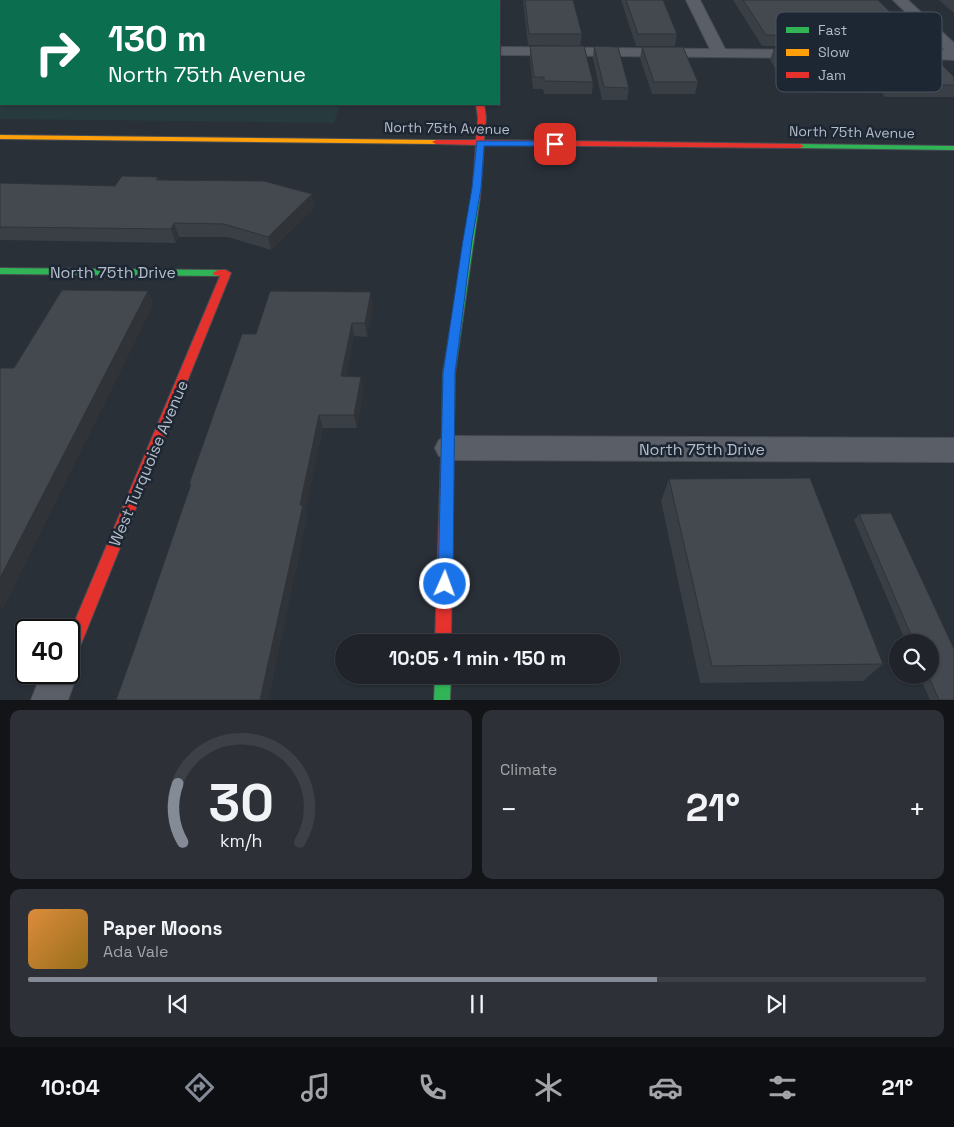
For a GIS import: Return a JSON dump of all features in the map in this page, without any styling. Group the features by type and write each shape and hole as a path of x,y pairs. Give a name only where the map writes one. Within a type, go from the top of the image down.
{"street":[{"path":"693,0 720,53"},
{"path":"900,0 912,12"},
{"path":"942,41 954,53"},
{"path":"500,51 776,54"},
{"path":"444,634 449,373 477,188 482,118 480,105"},
{"name":"North 75th Avenue","path":"2,139 954,148"},
{"name":"North 75th Drive","path":"0,271 226,273"},
{"name":"West Turquoise Avenue","path":"80,626 226,273"},
{"name":"North 75th Drive","path":"449,448 954,450"},
{"path":"49,700 55,684"},
{"path":"442,684 442,700"}],"green space":[{"path":"0,105 340,105 334,123 0,119"}],"building":[{"path":"525,0 573,0 582,34 529,34"},
{"path":"626,0 663,0 677,34 638,34"},
{"path":"743,0 878,0 890,12 776,12 776,35 766,35"},
{"path":"530,46 584,46 593,82 544,81 544,77 534,77"},
{"path":"594,46 618,47 629,88 604,87"},
{"path":"642,47 683,47 698,82 654,82"},
{"path":"942,65 954,77 954,85 942,85"},
{"path":"122,176 158,177 156,180 264,181 312,194 268,237 224,224 174,223 171,229 0,227 0,183 115,186"},
{"path":"62,290 148,291 0,578 0,368 14,368"},
{"path":"270,291 371,292 365,323 352,323 341,376 361,377 354,415 319,415 300,505 303,505 260,700 116,700 242,334 256,334"},
{"path":"810,478 883,664 712,666 669,479"},
{"path":"891,513 954,649 954,700 939,700 932,684 939,684 939,634 911,634 859,514"}],"traffic: fast":[{"path":"800,146 954,148"},
{"path":"448,426 449,373 476,197"},
{"path":"0,271 218,273"},
{"path":"442,700 443,684"}],"traffic: slow":[{"path":"0,137 436,142"}],"traffic: jam":[{"path":"476,197 482,118 480,105"},
{"path":"436,142 800,146"},
{"path":"80,626 226,273 218,273"},
{"path":"443,634 448,426"}],"route":[{"path":"445,584 449,373 459,296 477,188 480,143 555,144"}]}
